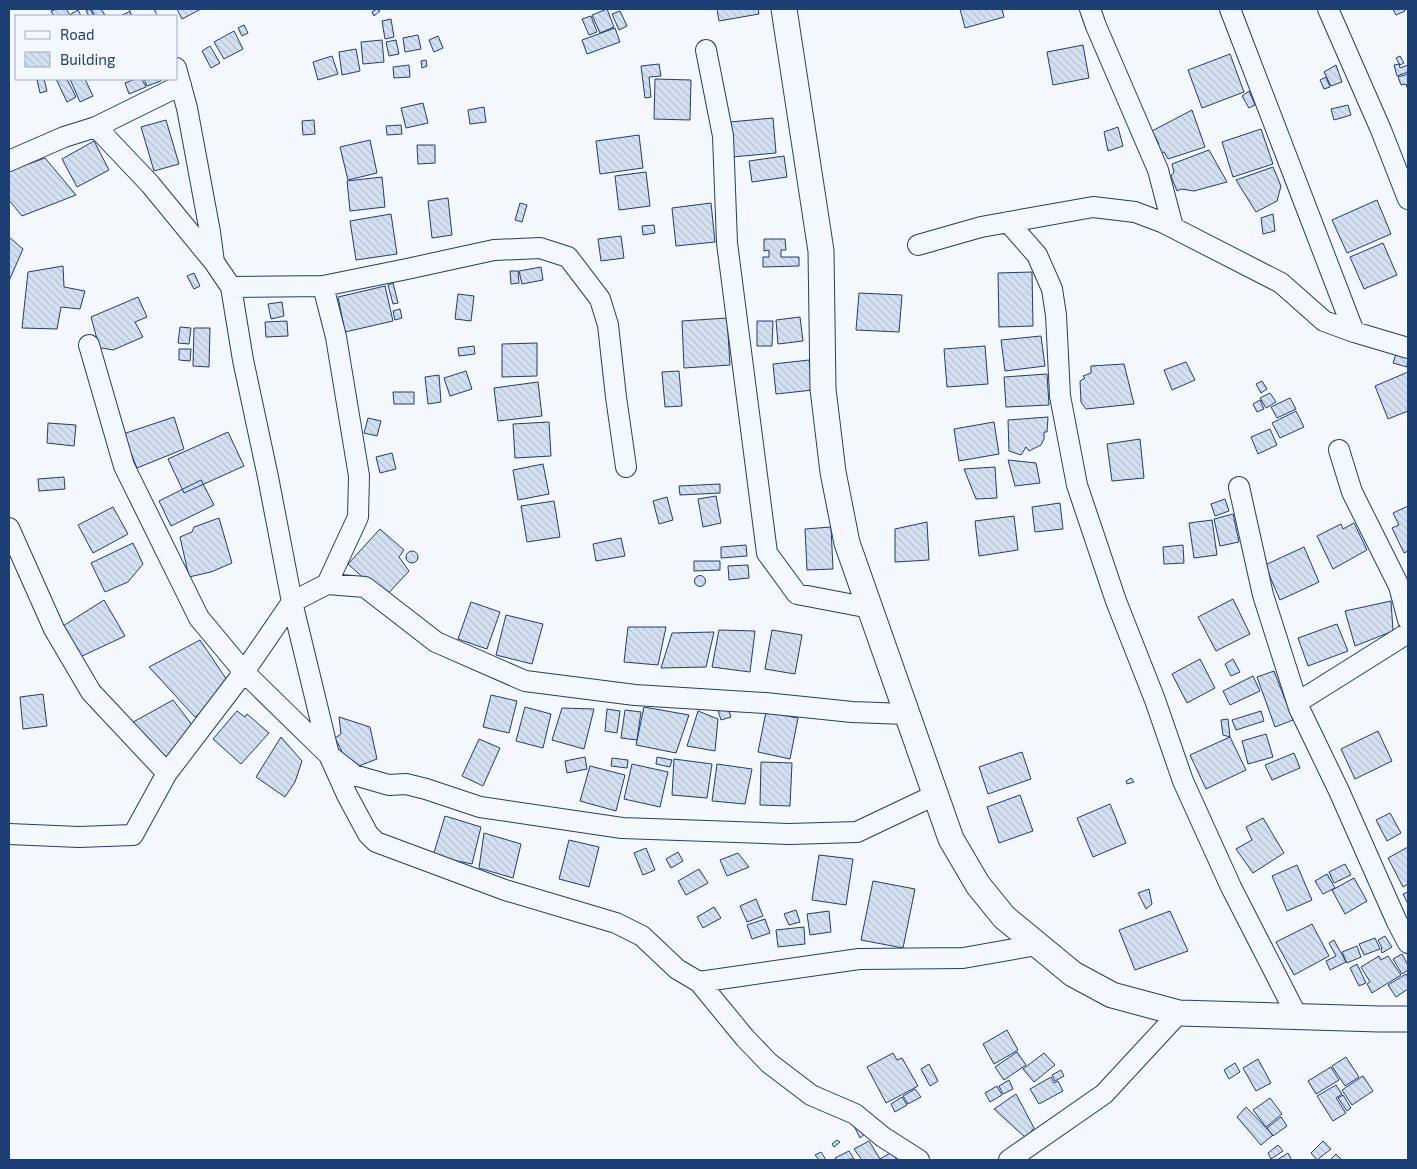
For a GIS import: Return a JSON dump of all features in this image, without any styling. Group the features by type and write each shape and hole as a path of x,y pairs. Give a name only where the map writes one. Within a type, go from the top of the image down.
{"main road":[{"path":"784,9 821,251 823,389 833,472 848,542 906,714 951,839 978,885 1004,917 1036,945 1073,974 1112,995 1179,1013 1408,1019"}],"street":[{"path":"1090,9 1158,170 1174,228"},
{"path":"1230,9 1354,332"},
{"path":"1328,9 1381,130 1408,199"},
{"path":"706,50 723,136 727,243 767,552 797,594 870,608"},
{"path":"179,76 200,174 214,262"},
{"path":"9,161 64,137 96,128 173,80"},
{"path":"96,128 150,184 214,262 231,287 243,360 292,602 329,755 347,795 368,834 376,842 505,890 616,923 642,936 677,969 700,982 745,1038 770,1064 811,1095 855,1114 883,1137 920,1160"},
{"path":"918,245 981,227 1092,207 1135,212 1174,228 1281,284 1324,321 1408,348"},
{"path":"1008,222 1037,255 1052,289 1056,315 1060,396 1077,485 1116,601 1155,700 1183,781 1231,887 1297,1016"},
{"path":"231,287 323,286 494,250 540,248 568,257 600,299 608,325 626,467"},
{"path":"323,286 336,337 359,476 358,517 327,584"},
{"path":"89,346 124,466 198,618 244,672 329,755 354,775 389,785 406,784 426,788 480,807 622,828 789,834 857,832 935,795"},
{"path":"1339,450 1352,492 1399,586 1408,620"},
{"path":"1239,487 1264,595 1298,702 1408,943"},
{"path":"9,528 54,629 92,692 167,773"},
{"path":"9,834 79,838 133,835 167,773 244,672 292,602 327,584 365,587 436,642 525,681 635,694 765,703 852,712 906,714"},
{"path":"1298,702 1408,633"},
{"path":"700,982 859,959 963,958 1036,945"},
{"path":"1008,1160 1104,1094 1179,1013"}],"building":[{"path":"66,9 70,15 53,15 51,11"},
{"path":"90,9 93,15 88,15 86,11"},
{"path":"91,9 101,9 105,15 94,15"},
{"path":"177,9 201,9 182,19"},
{"path":"377,9 380,11 374,16 372,12"},
{"path":"607,9 614,27 600,33 592,15"},
{"path":"717,9 758,9 759,14 719,21"},
{"path":"960,9 1002,9 1004,17 965,28"},
{"path":"1393,9 1404,9 1405,11 1396,15"},
{"path":"78,10 80,15 72,15"},
{"path":"131,11 133,15 122,15"},
{"path":"620,11 627,26 619,30 612,14"},
{"path":"591,16 597,32 589,35 582,19"},
{"path":"391,19 394,37 385,39 382,21"},
{"path":"244,25 248,33 242,36 238,28"},
{"path":"615,28 620,42 587,54 582,40"},
{"path":"234,31 243,49 224,59 214,42"},
{"path":"418,35 421,49 405,52 403,38"},
{"path":"438,36 443,48 434,52 429,40"},
{"path":"382,40 384,62 363,64 361,42"},
{"path":"396,40 399,54 389,56 386,42"},
{"path":"1083,45 1089,78 1053,85 1047,52"},
{"path":"210,46 220,63 211,68 202,51"},
{"path":"356,49 360,71 342,75 339,52"},
{"path":"1230,54 1244,92 1202,108 1188,70"},
{"path":"332,56 338,74 318,80 313,62"},
{"path":"1400,56 1404,63 1400,65 1396,58"},
{"path":"426,60 427,66 422,68 421,61"},
{"path":"659,64 661,76 649,77 651,97 645,98 641,66"},
{"path":"1399,64 1400,68 1408,65 1408,72 1397,76 1394,65"},
{"path":"409,65 410,77 394,78 393,67"},
{"path":"1336,65 1342,82 1331,86 1324,72"},
{"path":"1408,74 1408,90 1406,84 1401,85 1398,77"},
{"path":"1326,77 1330,87 1324,89 1320,80"},
{"path":"655,79 691,80 690,120 654,119"},
{"path":"37,80 44,80 47,91 40,93"},
{"path":"56,80 68,80 76,97 67,102"},
{"path":"70,80 85,80 93,96 80,102"},
{"path":"132,80 142,80 146,87 129,94 125,83"},
{"path":"144,80 161,81 147,86"},
{"path":"1249,91 1255,105 1249,108 1242,96"},
{"path":"423,103 428,123 406,128 401,108"},
{"path":"1348,105 1351,115 1334,120 1331,109"},
{"path":"484,107 486,122 470,124 468,110"},
{"path":"1192,110 1205,147 1168,159 1164,152 1159,154 1156,149 1159,144 1152,131"},
{"path":"773,118 776,153 732,157 730,122"},
{"path":"166,120 179,164 154,171 141,127"},
{"path":"314,120 315,134 303,135 302,121"},
{"path":"401,125 402,134 387,135 386,126"},
{"path":"1118,127 1123,146 1108,151 1104,132"},
{"path":"1261,129 1273,164 1233,177 1222,142"},
{"path":"639,135 643,168 600,174 596,141"},
{"path":"370,140 377,173 348,180 340,147"},
{"path":"94,141 109,170 77,187 62,159"},
{"path":"417,145 435,145 435,163 418,164"},
{"path":"1209,150 1227,182 1194,191 1181,189 1177,191 1171,176 1174,172 1172,164"},
{"path":"784,156 787,177 752,182 749,161"},
{"path":"45,158 76,195 22,216 9,200 9,171"},
{"path":"1273,167 1281,186 1277,201 1256,212 1236,180"},
{"path":"646,172 650,206 619,210 615,176"},
{"path":"382,177 385,207 350,211 347,181"},
{"path":"448,198 452,235 432,238 428,201"},
{"path":"1377,200 1391,234 1347,253 1332,220"},
{"path":"520,203 527,205 522,222 515,220"},
{"path":"711,203 715,242 676,246 672,208"},
{"path":"391,214 397,254 356,260 350,221"},
{"path":"1273,214 1275,231 1263,234 1261,218"},
{"path":"654,225 655,233 643,235 642,226"},
{"path":"621,236 624,258 601,261 598,239"},
{"path":"9,237 23,249 9,281"},
{"path":"764,239 785,239 786,250 781,250 781,257 799,257 799,266 763,267 763,257 769,257 769,250 764,251"},
{"path":"1383,243 1397,275 1364,289 1350,257"},
{"path":"63,266 64,287 85,291 80,309 61,307 57,329 22,328 28,272"},
{"path":"541,267 543,280 522,284 519,271"},
{"path":"510,271 518,271 519,283 511,284"},
{"path":"1032,272 1033,326 999,327 998,273"},
{"path":"194,273 200,286 194,289 187,276"},
{"path":"393,283 398,303 393,304 388,285"},
{"path":"385,286 393,321 345,332 338,297"},
{"path":"859,293 902,295 899,332 856,330"},
{"path":"458,294 474,296 471,321 455,319"},
{"path":"138,297 147,317 135,322 143,337 113,350 102,348 100,350 91,317"},
{"path":"282,302 284,316 271,319 268,304"},
{"path":"400,309 402,318 395,320 393,311"},
{"path":"800,317 803,341 778,344 776,320"},
{"path":"727,318 730,365 684,368 682,321"},
{"path":"287,321 288,336 266,337 265,322"},
{"path":"757,321 773,321 772,346 757,346"},
{"path":"180,327 191,328 189,344 178,343"},
{"path":"194,328 210,328 209,367 193,366"},
{"path":"1041,336 1045,366 1005,371 1001,340"},
{"path":"537,343 537,376 502,377 502,344"},
{"path":"474,346 475,354 459,356 458,348"},
{"path":"985,346 988,384 947,387 944,349"},
{"path":"179,349 191,349 190,361 179,360"},
{"path":"1396,354 1408,357 1407,367 1393,363"},
{"path":"809,360 813,390 776,394 773,364"},
{"path":"1186,362 1195,380 1172,390 1164,370"},
{"path":"1124,364 1134,404 1086,409 1081,402 1080,381 1085,378 1083,376 1091,373 1091,366"},
{"path":"466,371 472,389 450,396 444,378"},
{"path":"679,371 682,406 665,407 662,372"},
{"path":"1408,372 1408,411 1388,419 1375,386"},
{"path":"1047,374 1049,405 1006,407 1004,377"},
{"path":"439,375 441,402 428,404 425,377"},
{"path":"1262,381 1267,389 1261,393 1256,384"},
{"path":"538,382 542,416 498,421 494,388"},
{"path":"393,392 414,392 414,404 394,404"},
{"path":"1270,393 1276,402 1266,408 1260,398"},
{"path":"1290,398 1296,409 1277,418 1271,407"},
{"path":"1260,400 1264,409 1257,412 1253,404"},
{"path":"1296,411 1304,427 1280,438 1272,423"},
{"path":"174,417 184,449 137,468 123,434"},
{"path":"1048,417 1047,432 1044,432 1044,439 1041,445 1029,451 1026,447 1021,455 1009,451 1008,420"},
{"path":"368,418 381,421 377,436 364,433"},
{"path":"549,422 551,456 515,458 513,424"},
{"path":"994,422 999,454 959,461 954,429"},
{"path":"48,423 76,425 74,446 47,443"},
{"path":"1270,429 1277,445 1258,454 1251,437"},
{"path":"228,432 244,466 184,493 168,459"},
{"path":"1140,439 1144,478 1112,481 1107,444"},
{"path":"392,453 396,469 380,473 376,457"},
{"path":"1008,460 1036,463 1040,483 1015,486"},
{"path":"543,464 549,494 518,500 513,470"},
{"path":"995,467 997,498 976,499 964,469"},
{"path":"64,477 65,489 39,491 38,479"},
{"path":"201,480 214,505 171,526 159,501"},
{"path":"720,484 720,493 680,495 679,486"},
{"path":"716,496 721,523 703,527 698,499"},
{"path":"667,497 673,520 659,524 653,501"},
{"path":"1225,499 1229,511 1215,516 1211,504"},
{"path":"554,501 560,537 527,542 521,506"},
{"path":"1060,503 1063,529 1035,532 1032,507"},
{"path":"1408,506 1408,551 1404,553 1392,528 1399,525 1393,513"},
{"path":"113,507 128,534 93,553 78,525"},
{"path":"1233,514 1239,542 1220,546 1214,519"},
{"path":"1014,516 1018,550 979,556 975,521"},
{"path":"219,518 232,563 211,572 189,577 180,537 192,532 194,527"},
{"path":"1212,520 1217,555 1194,558 1189,523"},
{"path":"927,522 929,560 895,562 895,529"},
{"path":"1354,523 1367,550 1333,569 1317,536 1341,524 1343,529"},
{"path":"831,527 833,569 807,570 805,529"},
{"path":"380,529 404,550 399,557 409,571 385,597 348,564"},
{"path":"621,538 625,556 596,561 593,544"},
{"path":"133,543 143,564 128,582 105,592 91,563"},
{"path":"746,545 747,556 721,558 721,547"},
{"path":"1183,545 1184,563 1164,564 1163,547"},
{"path":"1304,547 1319,582 1280,600 1265,565"},
{"path":"412,551 418,557 412,563 406,557"},
{"path":"694,561 720,561 720,570 694,571"},
{"path":"748,565 749,578 729,580 728,566"},
{"path":"700,575 706,581 700,587 694,581"},
{"path":"1233,599 1250,634 1216,651 1198,617"},
{"path":"104,600 125,636 80,657 63,626"},
{"path":"1391,601 1393,631 1355,646 1345,611"},
{"path":"471,602 500,612 487,649 458,639"},
{"path":"506,615 543,624 532,664 496,655"},
{"path":"1337,624 1348,651 1308,666 1298,638"},
{"path":"628,627 666,627 658,665 624,662"},
{"path":"719,630 755,631 750,672 712,667"},
{"path":"772,630 802,635 795,674 765,669"},
{"path":"714,632 706,667 661,668 672,633"},
{"path":"200,640 229,683 218,702 195,717 149,667"},
{"path":"1200,659 1215,688 1187,703 1172,674"},
{"path":"1233,659 1240,672 1231,676 1225,664"},
{"path":"1274,671 1293,720 1275,727 1257,677"},
{"path":"1253,676 1260,691 1230,705 1223,691"},
{"path":"43,694 47,726 23,729 20,697"},
{"path":"491,695 517,701 509,733 483,727"},
{"path":"173,700 196,730 169,764 126,726"},
{"path":"727,704 731,717 721,720 717,707"},
{"path":"525,707 551,714 543,748 516,741"},
{"path":"644,707 689,715 676,753 636,745"},
{"path":"562,708 594,709 584,749 552,740"},
{"path":"607,709 620,711 617,733 605,731"},
{"path":"625,710 641,712 637,740 621,738"},
{"path":"237,711 245,717 247,714 269,733 241,764 213,739"},
{"path":"698,711 718,719 715,751 687,746"},
{"path":"1261,711 1264,721 1236,730 1232,720"},
{"path":"766,712 798,718 790,759 758,752"},
{"path":"339,717 370,727 377,759 351,769 335,738 341,734"},
{"path":"1228,719 1230,737 1223,735 1221,720"},
{"path":"1378,731 1392,761 1355,779 1341,749"},
{"path":"1266,734 1273,757 1248,764 1242,741"},
{"path":"281,737 302,761 295,782 285,797 256,777"},
{"path":"1230,737 1246,770 1206,789 1190,755"},
{"path":"479,739 500,748 483,786 462,776"},
{"path":"1022,752 1031,779 988,794 979,767"},
{"path":"1294,753 1300,768 1272,780 1265,765"},
{"path":"585,757 587,769 567,773 565,761"},
{"path":"657,757 672,760 670,767 656,764"},
{"path":"612,758 628,760 627,768 611,766"},
{"path":"674,759 712,764 707,798 672,795"},
{"path":"761,762 792,763 790,806 760,805"},
{"path":"632,764 668,772 660,807 624,799"},
{"path":"717,764 752,769 745,804 712,801"},
{"path":"590,766 625,775 616,811 580,801"},
{"path":"1131,778 1134,782 1127,784 1126,781"},
{"path":"1020,795 1033,831 999,843 987,807"},
{"path":"1110,804 1126,843 1093,857 1077,818"},
{"path":"1390,813 1401,833 1387,841 1376,820"},
{"path":"445,816 481,827 472,864 433,856"},
{"path":"1263,818 1284,853 1253,873 1236,849 1252,840 1246,827"},
{"path":"484,833 521,844 513,878 479,868"},
{"path":"569,840 599,847 589,887 559,879"},
{"path":"1408,847 1408,884 1403,887 1388,858"},
{"path":"646,848 655,870 643,875 634,853"},
{"path":"678,852 683,861 671,868 666,859"},
{"path":"738,853 749,867 727,876 720,860"},
{"path":"819,855 853,859 846,905 812,900"},
{"path":"1345,864 1351,875 1334,883 1329,872"},
{"path":"1297,865 1312,900 1287,911 1272,876"},
{"path":"699,869 708,883 686,895 678,881"},
{"path":"1327,874 1335,888 1323,894 1315,881"},
{"path":"1354,878 1367,901 1345,914 1332,890"},
{"path":"873,881 915,889 903,948 861,940"},
{"path":"1149,889 1152,904 1146,909 1138,893"},
{"path":"1408,892 1408,904 1403,894"},
{"path":"756,899 763,916 747,922 740,906"},
{"path":"714,907 721,918 703,928 697,917"},
{"path":"796,910 800,922 789,925 784,914"},
{"path":"829,911 831,932 810,935 807,914"},
{"path":"1170,911 1188,951 1135,970 1119,930"},
{"path":"765,919 770,933 752,939 747,925"},
{"path":"1312,924 1329,956 1294,975 1276,942"},
{"path":"804,927 805,944 778,947 776,930"},
{"path":"1385,936 1392,947 1382,953 1378,940"},
{"path":"1375,938 1380,949 1364,955 1359,944"},
{"path":"1334,940 1346,962 1330,970 1326,961 1336,956 1329,943"},
{"path":"1357,946 1361,957 1347,963 1342,952"},
{"path":"1402,954 1408,965 1408,970 1402,974 1393,959"},
{"path":"1379,956 1381,960 1388,956 1401,975 1372,993 1367,984 1370,982 1361,967"},
{"path":"1357,964 1366,983 1359,986 1350,968"},
{"path":"1406,974 1408,989 1396,997 1388,985"},
{"path":"1007,1030 1018,1050 994,1064 983,1044"},
{"path":"1017,1052 1026,1065 1004,1080 995,1067"},
{"path":"893,1053 897,1060 902,1058 918,1086 886,1103 867,1067"},
{"path":"1044,1053 1055,1065 1034,1082 1023,1069"},
{"path":"1346,1057 1359,1077 1345,1086 1332,1066"},
{"path":"1258,1059 1271,1083 1256,1091 1243,1068"},
{"path":"1235,1063 1240,1072 1229,1079 1224,1070"},
{"path":"929,1064 938,1081 930,1086 921,1069"},
{"path":"1331,1067 1339,1080 1316,1094 1308,1081"},
{"path":"1061,1070 1064,1076 1055,1081 1052,1075"},
{"path":"1363,1076 1373,1091 1352,1105 1342,1090"},
{"path":"1051,1077 1054,1083 1058,1081 1063,1091 1039,1104 1030,1089"},
{"path":"1009,1080 1013,1089 1003,1094 999,1086"},
{"path":"1336,1085 1342,1094 1336,1098 1346,1113 1333,1121 1317,1096"},
{"path":"997,1086 1002,1095 990,1102 985,1093"},
{"path":"915,1089 921,1097 908,1104 903,1096"},
{"path":"1016,1094 1034,1128 1026,1138 994,1109"},
{"path":"1343,1095 1351,1108 1347,1111 1338,1098"},
{"path":"902,1097 907,1105 895,1112 891,1104"},
{"path":"1270,1098 1282,1114 1266,1127 1253,1110"},
{"path":"1246,1107 1273,1135 1261,1145 1237,1117"},
{"path":"1281,1117 1287,1126 1273,1136 1267,1128"},
{"path":"853,1124 866,1133 860,1138"},
{"path":"837,1140 840,1142 834,1147 832,1144"},
{"path":"869,1141 880,1159 862,1160 854,1149"},
{"path":"1323,1141 1331,1149 1317,1160 1311,1153"},
{"path":"1278,1145 1283,1151 1271,1159 1268,1153"},
{"path":"849,1151 854,1159 836,1160 835,1158"},
{"path":"821,1152 826,1160 819,1160 815,1155"},
{"path":"892,1152 897,1160 880,1159"},
{"path":"1288,1153 1290,1160 1277,1160"},
{"path":"1336,1154 1342,1160 1330,1160"}]}
